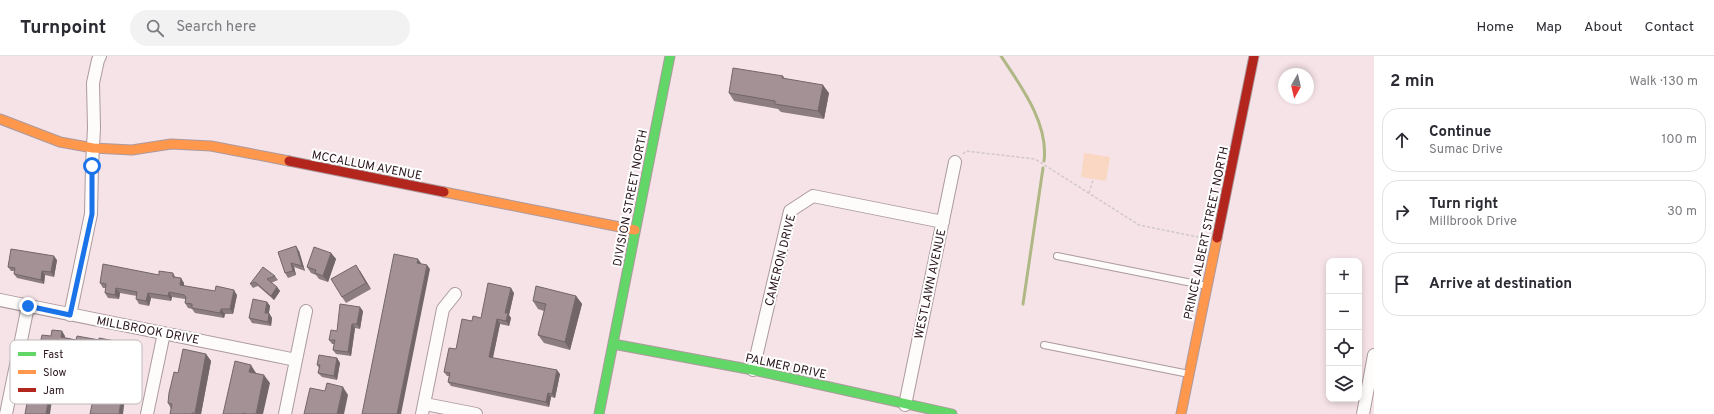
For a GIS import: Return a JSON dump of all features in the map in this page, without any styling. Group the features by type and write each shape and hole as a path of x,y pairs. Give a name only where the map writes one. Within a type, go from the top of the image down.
{"street":[{"path":"70,315 92,214 94,148 93,83 100,56"},
{"name":"DIVISION STREET NORTH","path":"599,414 670,56"},
{"name":"PRINCE ALBERT STREET NORTH","path":"1181,414 1254,56"},
{"name":"MCCALLUM AVENUE","path":"0,119 60,142 94,148 132,150 171,144 211,146 635,230"},
{"name":"WESTLAWN AVENUE","path":"905,404 955,162"},
{"name":"CAMERON DRIVE","path":"753,370 790,211 813,196 943,222"},
{"path":"456,294 443,310 424,409 476,414"},
{"name":"MILLBROOK DRIVE","path":"0,300 296,360"},
{"path":"21,340 28,306"},
{"path":"285,414 306,311"},
{"path":"147,414 164,333"},
{"name":"PALMER DRIVE","path":"613,344 753,370 952,414"},
{"path":"1363,414 1374,355"},
{"path":"6,414 10,394"}],"lane":[{"path":"1057,256 1207,286"},
{"path":"1044,345 1189,374"}],"path":[{"path":"955,162 966,151 1035,159 1139,225 1216,240"},
{"path":"1088,193 1093,180"}],"shaded area":[{"path":"1084,153 1110,157 1106,181 1081,177"}],"building":[{"path":"733,68 783,76 782,78 823,85 818,111 775,104 775,101 729,93"},
{"path":"296,246 302,266 291,263 293,271 285,273 278,252"},
{"path":"314,247 331,253 323,276 315,273 316,270 307,267"},
{"path":"11,249 54,256 51,272 42,271 41,280 14,274 15,268 8,267"},
{"path":"394,254 418,259 417,263 427,265 397,414 362,414"},
{"path":"103,264 159,275 159,271 173,273 173,277 181,278 180,285 215,291 216,286 234,290 230,309 221,309 220,313 192,308 192,304 185,303 186,297 184,295 169,292 168,296 148,293 146,301 136,299 137,292 116,288 115,295 105,293 106,284 100,283"},
{"path":"356,265 366,283 342,297 331,279"},
{"path":"263,267 275,276 267,279 277,287 271,296 255,282 250,284"},
{"path":"488,283 511,288 505,313 508,313 506,321 497,319 489,357 557,370 552,394 548,393 546,402 448,382 450,373 444,372 449,348 456,349 462,319 472,321 473,316 481,318"},
{"path":"536,286 576,296 565,342 538,335 546,304 533,301"},
{"path":"253,299 267,302 265,313 269,313 268,322 249,318"},
{"path":"340,304 360,307 357,324 352,324 348,352 333,350 335,340 329,340 331,330 337,331"},
{"path":"52,330 62,331 61,337 76,340 41,340 42,335 51,336"},
{"path":"77,336 99,340 76,340"},
{"path":"99,338 110,340 99,340"},
{"path":"183,349 206,354 195,413 170,414 172,404 168,403 169,393 174,372 178,373"},
{"path":"319,355 337,358 334,376 318,373 320,365 317,365"},
{"path":"235,361 251,365 249,372 264,375 256,414 223,414"},
{"path":"327,383 343,387 337,414 304,414 310,388 325,391"},
{"path":"27,404 48,404 46,414 25,414"},
{"path":"92,404 120,404 119,414 90,414"}],"waterway":[{"path":"1001,56 1032,105 1038,119 1042,133 1044,161"},
{"path":"1023,304 1043,168"}],"traffic: fast":[{"path":"599,414 670,56"},
{"path":"613,344 753,370 952,414"}],"traffic: slow":[{"path":"0,119 60,142 93,148 132,150 171,144 211,146 289,161"},
{"path":"444,192 635,230"},
{"path":"1181,414 1217,238"}],"traffic: jam":[{"path":"1217,238 1254,56"},
{"path":"289,161 444,192"}],"route":[{"path":"28,306 70,315 92,214 92,166"}]}
